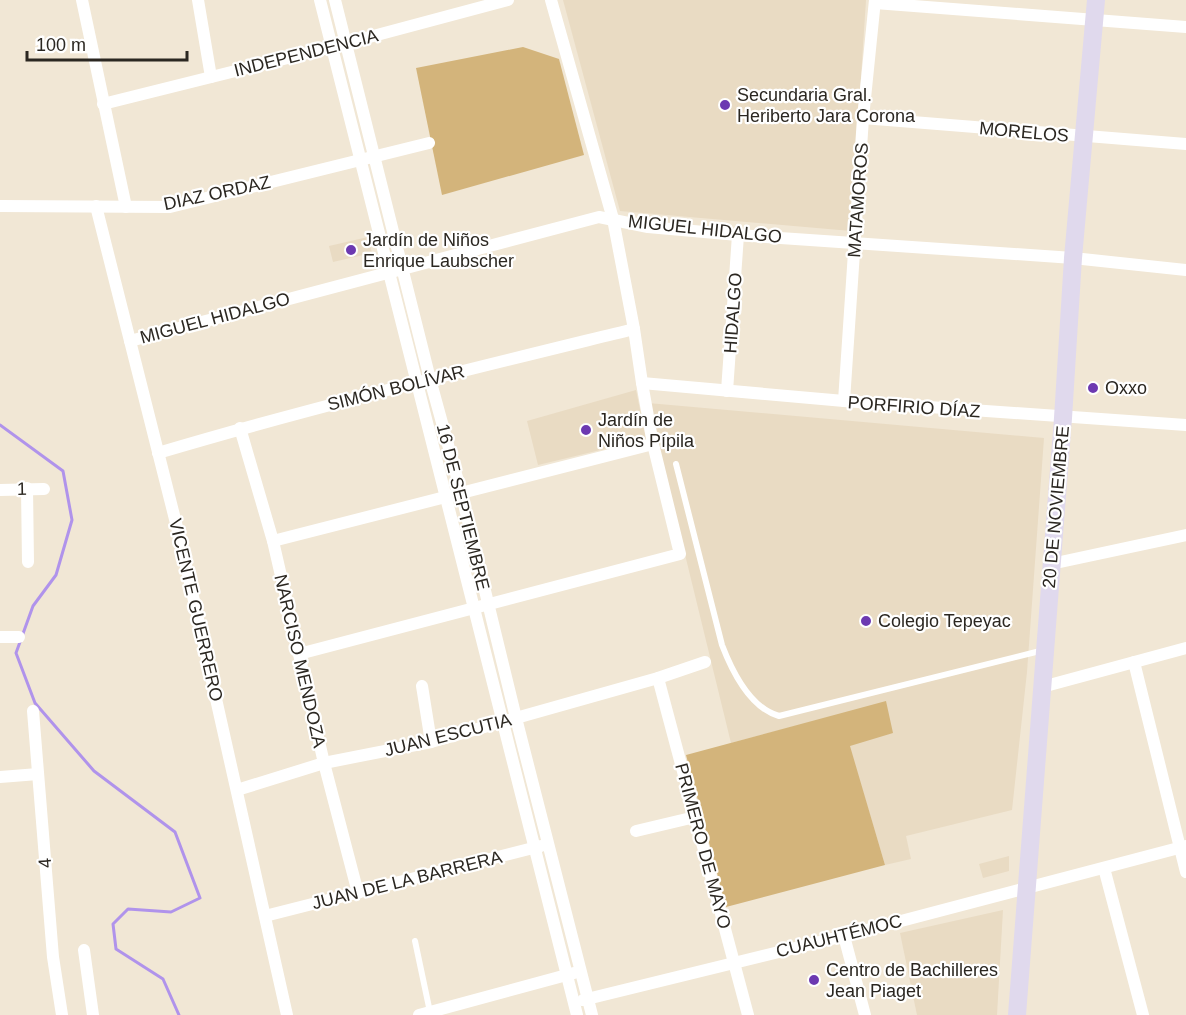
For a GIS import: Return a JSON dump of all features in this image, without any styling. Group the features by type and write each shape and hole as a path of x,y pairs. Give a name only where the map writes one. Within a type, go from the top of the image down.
{"main road":[{"name":"20 DE NOVIEMBRE","path":"1017,1015 1063,418 1073,258 1096,0"}],"street":[{"path":"82,0 126,207"},
{"path":"198,0 211,77"},
{"name":"16 DE SEPTIEMBRE","path":"320,0 575,1009"},
{"name":"16 DE SEPTIEMBRE","path":"334,0 461,492 592,1015"},
{"name":"INDEPENDENCIA","path":"103,104 508,0"},
{"path":"299,654 680,554 653,444 613,219 551,0"},
{"path":"875,2 1186,27"},
{"name":"MATAMOROS","path":"844,401 863,118 875,2"},
{"name":"MORELOS","path":"863,118 1186,144"},
{"name":"DIAZ ORDAZ","path":"0,206 170,207 429,143"},
{"name":"VICENTE GUERRERO","path":"96,206 181,543 287,1015"},
{"name":"MIGUEL HIDALGO","path":"130,341 599,216 648,227 1073,258 1186,270"},
{"name":"HIDALGO","path":"727,391 738,235"},
{"name":"SIMÓN BOLÍVAR","path":"158,453 415,382 634,328"},
{"name":"PORFIRIO DÍAZ","path":"642,383 1063,418 1186,425"},
{"name":"NARCISO MENDOZA","path":"240,429 273,541 324,763 358,893"},
{"path":"273,541 653,444"},
{"path":"27,488 28,562"},
{"name":"1","path":"0,490 44,489"},
{"path":"1052,564 1186,534"},
{"path":"0,637 19,637"},
{"path":"1042,687 1186,648"},
{"name":"JUAN ESCUTIA","path":"237,790 324,763 431,742 658,678 705,662"},
{"path":"1134,662 1183,847 1186,872"},
{"name":"PRIMERO DE MAYO","path":"658,678 748,1015"},
{"path":"422,686 431,742"},
{"name":"4","path":"33,711 53,957 62,1015"},
{"path":"0,777 39,774"},
{"path":"636,831 695,817"},
{"name":"JUAN DE LA BARRERA","path":"265,916 548,844"},
{"name":"CUAUHTÉMOC","path":"575,1009 588,999 844,936 1183,847"},
{"path":"1104,868 1143,1015"},
{"path":"844,936 865,1015"},
{"path":"84,950 93,1015"},
{"path":"425,1014 581,971"}],"lane":[{"path":"676,464 722,645 729,663 749,695 770,714 779,716 1045,649"},
{"path":"415,941 425,1014"}],"shaded area":[{"name":"Secundaria Gral. Heriberto Jara Corona","path":"563,0 866,0 851,231 620,211"},
{"path":"523,47 559,59 584,155 442,195 416,68"},
{"name":"Jardín de Niños Enrique Laubscher","path":"368,237 372,253 333,262 329,246"},
{"name":"Jardín de Niños Pípila","path":"636,390 646,439 538,465 527,421"},
{"name":"Colegio Tepeyac","path":"648,403 1044,438 1027,672 1012,810 906,836 911,859 885,865 849,745 886,702 731,743"},
{"path":"886,701 893,733 850,746 885,865 726,907 686,755"},
{"path":"1009,856 1009,871 983,878 979,864"},
{"path":"1003,910 997,1015 917,1015 900,933"}],"waterway":[{"path":"0,425 63,471 72,520 56,575 33,606 16,653 35,703 94,771 175,832 200,898 171,912 128,909 113,924 116,949 163,979 179,1015"}],"place":[{"name":"Secundaria Gral. Heriberto Jara Corona","path":"725,105"},
{"name":"Jardín de Niños Enrique Laubscher","path":"351,250"},
{"name":"Oxxo","path":"1093,388"},
{"name":"Jardín de Niños Pípila","path":"586,430"},
{"name":"Colegio Tepeyac","path":"866,621"},
{"name":"Centro de Bachilleres Jean Piaget","path":"814,980"}]}
